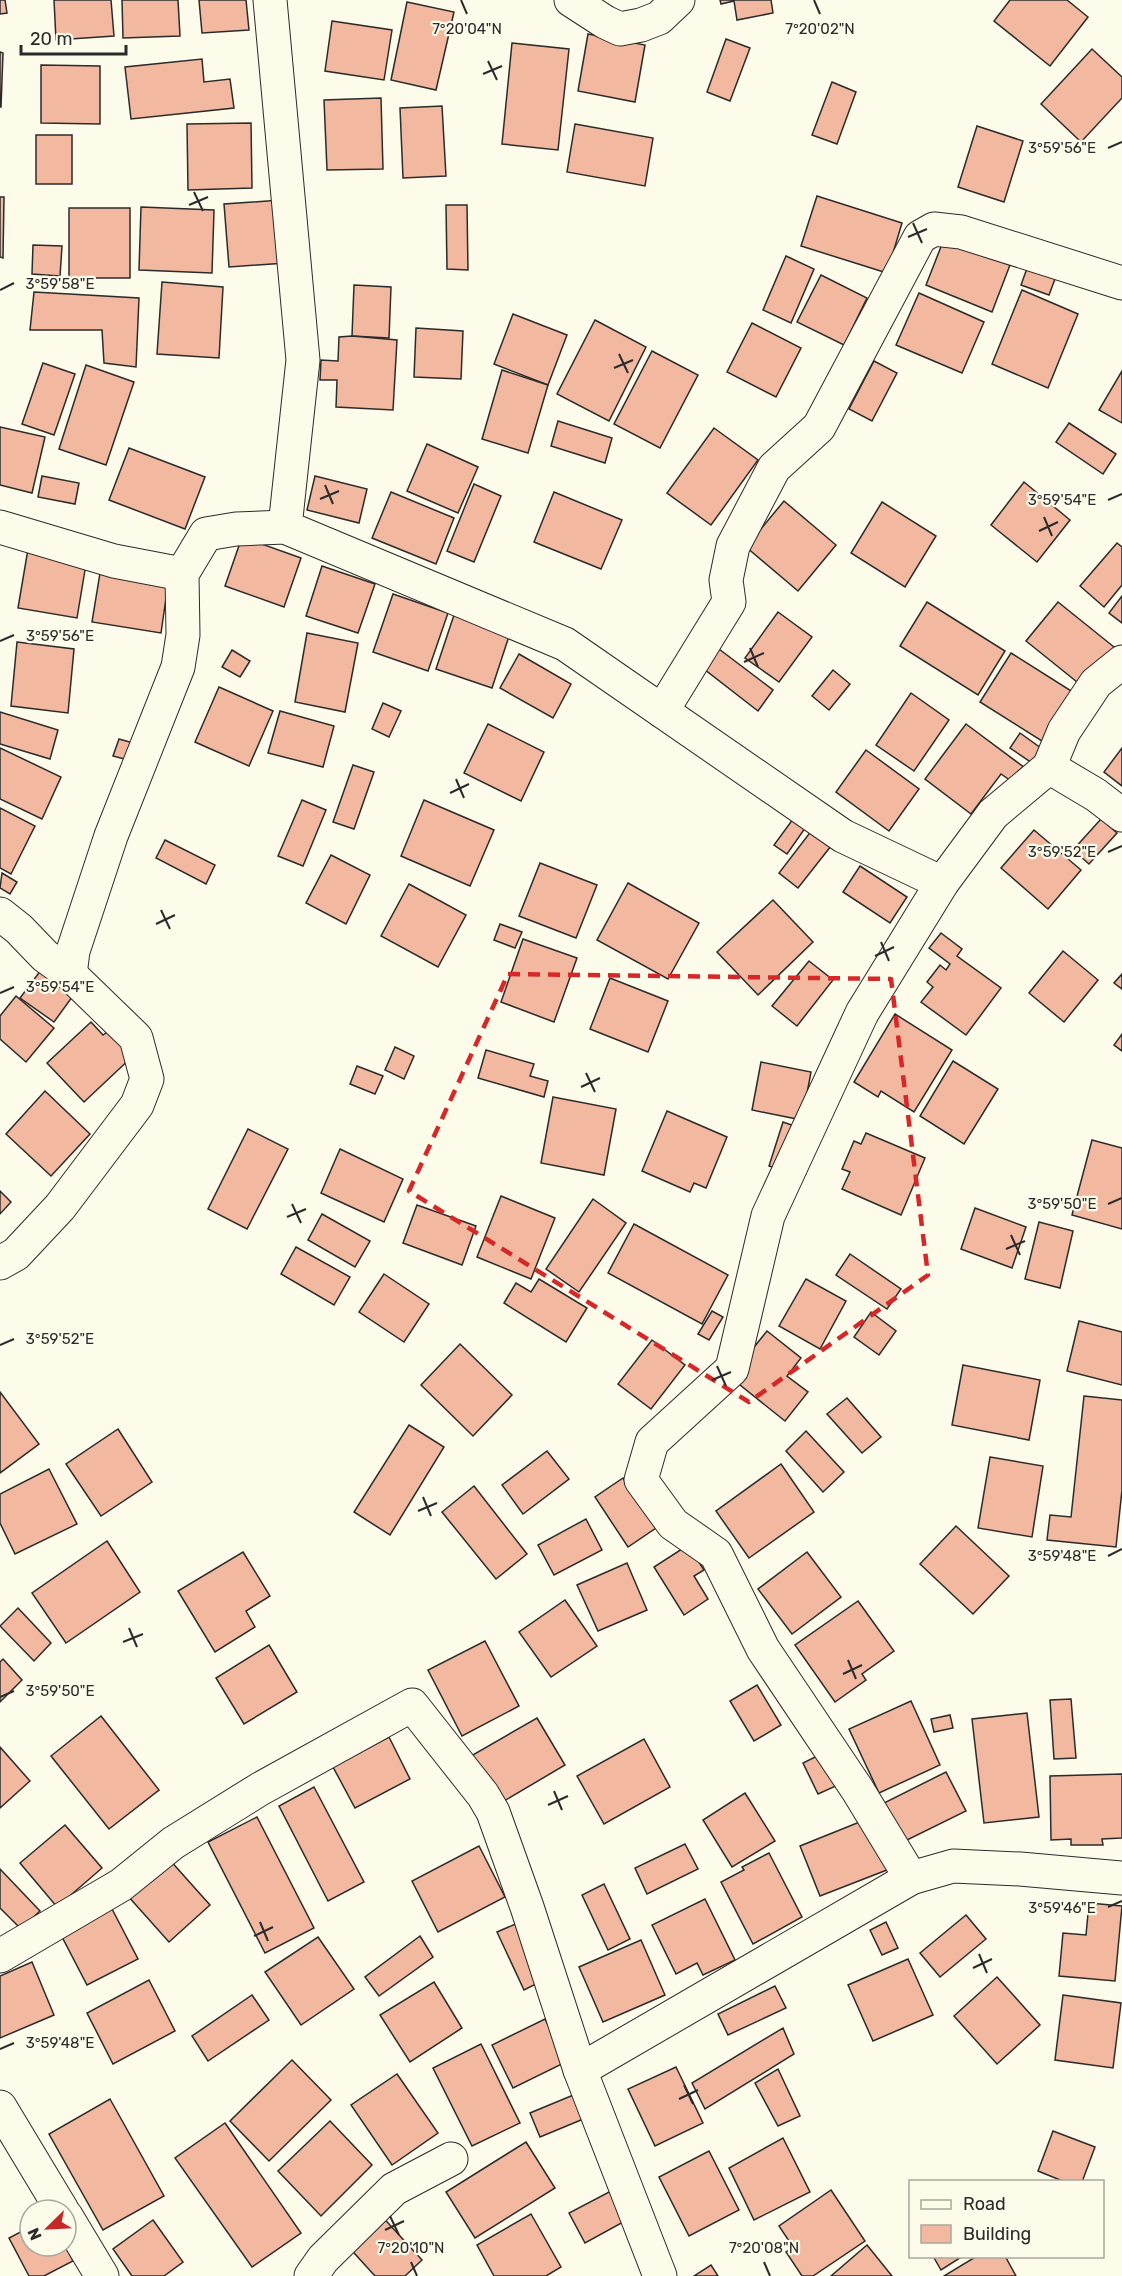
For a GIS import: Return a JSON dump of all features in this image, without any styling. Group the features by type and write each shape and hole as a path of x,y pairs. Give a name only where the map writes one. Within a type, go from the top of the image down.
{"street":[{"path":"270,0 303,360 285,527"},
{"path":"571,0 620,29 641,25 659,18 678,0"},
{"path":"662,711 729,602 726,580 733,546 774,468 819,427 920,237 934,230 961,232 1122,283"},
{"path":"0,527 114,561 182,574"},
{"path":"63,961 178,668 183,634 182,574 206,534 236,529 285,527 565,644 843,836 942,883"},
{"path":"911,1878 857,1789 763,1649 716,1554 673,1524 641,1480 652,1442 732,1369 768,1216 862,1013 942,883 993,814 1049,767 1064,731 1096,683 1122,663"},
{"path":"1049,767 1096,795 1122,815"},
{"path":"0,914 63,961 136,1038 147,1079 137,1105 60,1208 16,1254 0,1263"},
{"path":"0,1956 121,1885 173,1843 260,1789 412,1705 483,1795 493,1812 527,1907 580,2070 660,2276"},
{"path":"580,2070 911,1878 953,1866 1122,1878"},
{"path":"0,2108 55,2198"},
{"path":"311,2276 323,2259 394,2189 451,2159"},
{"path":"78,2236 102,2276"}],"highlighted area":[{"path":"508,974 891,979 928,1275 749,1402 409,1191"}],"building":[{"path":"0,0 5,0 7,13 0,14"},
{"path":"54,0 111,0 114,36 56,40"},
{"path":"122,0 178,0 180,36 123,38"},
{"path":"199,0 246,0 249,30 202,33"},
{"path":"720,0 771,0 773,13 737,20 734,1 721,4"},
{"path":"1010,0 1067,0 1088,17 1050,66 994,21"},
{"path":"407,2 454,12 436,90 391,80"},
{"path":"332,21 392,30 384,80 325,71"},
{"path":"588,34 645,45 635,102 578,91"},
{"path":"726,39 750,48 730,101 707,92"},
{"path":"512,43 569,49 558,150 502,144"},
{"path":"1092,49 1122,77 1122,98 1081,142 1041,104"},
{"path":"0,52 3,53 1,107 0,107"},
{"path":"202,59 204,82 230,79 234,108 131,119 125,67"},
{"path":"41,65 100,66 100,124 41,123"},
{"path":"832,82 856,92 837,144 812,135"},
{"path":"381,98 383,169 327,170 324,100"},
{"path":"442,106 446,176 403,178 400,108"},
{"path":"251,123 252,188 188,190 187,124"},
{"path":"575,124 653,138 645,186 567,172"},
{"path":"977,126 1023,141 1004,202 958,187"},
{"path":"36,135 72,135 72,184 36,184"},
{"path":"817,196 902,223 887,273 801,246"},
{"path":"0,197 4,197 3,258 0,257"},
{"path":"281,200 286,263 229,267 224,204"},
{"path":"446,205 467,205 468,270 447,269"},
{"path":"141,207 214,210 212,273 139,270"},
{"path":"69,208 130,208 130,278 69,278"},
{"path":"944,239 1010,265 992,312 926,285"},
{"path":"33,245 62,246 60,276 32,274"},
{"path":"786,256 814,269 791,323 763,310"},
{"path":"1030,260 1058,271 1049,295 1021,285"},
{"path":"821,275 867,298 844,345 797,322"},
{"path":"162,282 223,287 219,358 157,354"},
{"path":"354,285 391,287 389,338 352,336"},
{"path":"1022,290 1078,314 1048,388 992,364"},
{"path":"34,292 139,298 136,367 104,363 102,330 30,330"},
{"path":"919,293 984,322 962,373 896,345"},
{"path":"513,314 567,335 548,385 494,364"},
{"path":"595,320 646,347 609,421 557,394"},
{"path":"752,323 801,348 776,397 727,372"},
{"path":"416,328 463,331 461,379 414,377"},
{"path":"339,337 397,340 393,410 336,407 337,380 320,380 321,360 338,361"},
{"path":"652,351 698,375 660,448 614,424"},
{"path":"874,361 897,373 872,421 849,409"},
{"path":"43,363 75,374 54,435 22,424"},
{"path":"86,365 134,382 106,465 59,449"},
{"path":"502,370 548,385 528,453 482,439"},
{"path":"1122,371 1122,423 1099,410"},
{"path":"558,421 612,438 605,463 551,446"},
{"path":"1069,423 1116,454 1103,474 1056,442"},
{"path":"0,427 45,437 32,493 0,485"},
{"path":"714,428 758,460 711,525 667,493"},
{"path":"427,444 478,467 458,513 407,491"},
{"path":"129,448 205,477 185,529 109,500"},
{"path":"42,476 79,483 75,504 38,497"},
{"path":"315,476 367,489 359,523 307,510"},
{"path":"1024,482 1070,520 1037,562 991,525"},
{"path":"474,484 501,496 474,562 447,551"},
{"path":"391,492 454,518 436,564 372,538"},
{"path":"554,492 622,520 601,569 534,542"},
{"path":"784,501 836,545 798,591 746,547"},
{"path":"882,502 936,536 905,587 851,553"},
{"path":"242,537 301,558 284,607 225,586"},
{"path":"1117,543 1122,547 1122,585 1104,607 1080,586"},
{"path":"28,549 87,558 77,618 18,608"},
{"path":"322,566 375,584 358,633 306,616"},
{"path":"101,567 169,577 161,633 92,622"},
{"path":"393,594 448,613 428,671 373,652"},
{"path":"1122,596 1122,623 1109,613"},
{"path":"927,602 1005,651 978,695 900,646"},
{"path":"1058,602 1119,651 1087,690 1026,641"},
{"path":"456,609 512,627 492,688 436,669"},
{"path":"778,612 812,637 779,682 745,658"},
{"path":"307,633 358,643 345,712 295,702"},
{"path":"17,642 74,649 68,713 11,706"},
{"path":"719,649 773,690 758,711 704,669"},
{"path":"232,650 250,661 240,677 222,667"},
{"path":"1011,653 1076,694 1045,743 980,702"},
{"path":"519,654 571,684 553,718 500,688"},
{"path":"833,670 850,684 829,710 812,696"},
{"path":"219,687 273,711 249,766 195,742"},
{"path":"911,693 949,720 914,771 876,745"},
{"path":"383,703 401,711 389,737 372,729"},
{"path":"280,711 334,726 323,767 268,753"},
{"path":"0,712 58,730 50,759 0,744"},
{"path":"488,724 544,752 521,801 464,773"},
{"path":"966,724 1025,768 1014,783 1001,774 971,814 925,779"},
{"path":"1020,733 1045,751 1035,765 1010,748"},
{"path":"119,739 137,744 132,761 113,756"},
{"path":"0,748 61,777 42,819 0,799"},
{"path":"1122,748 1122,786 1104,772"},
{"path":"866,750 919,789 889,831 836,792"},
{"path":"353,765 374,772 354,829 333,822"},
{"path":"302,800 326,810 303,866 278,856"},
{"path":"424,800 494,830 470,886 401,856"},
{"path":"0,808 35,826 11,874 0,868"},
{"path":"796,815 808,824 787,854 774,845"},
{"path":"1101,819 1117,833 1089,864 1073,850"},
{"path":"812,830 831,846 798,888 779,873"},
{"path":"1034,830 1081,870 1048,909 1001,868"},
{"path":"165,840 215,865 206,884 156,858"},
{"path":"331,855 370,875 346,924 306,903"},
{"path":"540,863 597,885 576,938 519,916"},
{"path":"860,866 907,897 890,923 843,892"},
{"path":"2,873 17,882 10,894 0,888"},
{"path":"628,883 699,923 668,979 597,940"},
{"path":"409,884 466,915 438,967 381,936"},
{"path":"773,900 813,942 758,995 717,952"},
{"path":"500,924 522,932 515,948 494,940"},
{"path":"941,933 962,949 957,956 1001,988 966,1035 921,1002 933,987 927,982 940,965 946,970 950,964 929,948"},
{"path":"523,939 577,958 554,1022 501,1002"},
{"path":"1063,951 1098,980 1064,1022 1029,993"},
{"path":"809,961 833,980 797,1026 772,1006"},
{"path":"41,970 75,993 54,1022 20,998"},
{"path":"1122,974 1122,989 1114,983"},
{"path":"610,978 668,1001 648,1052 590,1029"},
{"path":"16,996 54,1028 26,1062 0,1039 0,1016"},
{"path":"895,1014 952,1050 914,1112 881,1091 878,1097 854,1082"},
{"path":"91,1022 103,1035 111,1029 135,1054 84,1102 47,1063"},
{"path":"1122,1034 1122,1051 1114,1045"},
{"path":"395,1047 414,1056 404,1079 385,1070"},
{"path":"486,1050 534,1064 530,1076 548,1081 544,1097 478,1078"},
{"path":"953,1061 998,1089 964,1144 920,1116"},
{"path":"761,1062 811,1072 802,1120 752,1110"},
{"path":"357,1066 383,1076 375,1094 350,1084"},
{"path":"45,1091 90,1134 51,1176 6,1134"},
{"path":"553,1097 616,1109 604,1175 541,1163"},
{"path":"667,1111 727,1137 706,1188 694,1183 690,1192 642,1171"},
{"path":"783,1122 800,1128 785,1171 769,1166"},
{"path":"248,1129 288,1149 247,1229 208,1209"},
{"path":"866,1133 925,1158 901,1215 842,1189 850,1172 842,1169 854,1141 861,1144"},
{"path":"1092,1140 1122,1148 1122,1229 1072,1215"},
{"path":"340,1149 403,1179 384,1222 321,1193"},
{"path":"0,1191 11,1202 0,1214"},
{"path":"501,1196 555,1218 531,1279 477,1257"},
{"path":"593,1199 626,1223 579,1292 546,1269"},
{"path":"417,1205 476,1226 462,1265 403,1243"},
{"path":"975,1208 1026,1227 1012,1268 961,1249"},
{"path":"322,1214 370,1241 355,1267 308,1240"},
{"path":"1039,1222 1073,1231 1060,1288 1025,1279"},
{"path":"634,1224 728,1275 702,1324 608,1273"},
{"path":"296,1247 350,1277 334,1305 281,1274"},
{"path":"850,1254 901,1289 887,1309 836,1275"},
{"path":"384,1274 429,1304 404,1342 359,1312"},
{"path":"539,1279 587,1308 566,1342 504,1303 516,1283 531,1292"},
{"path":"806,1279 846,1301 820,1349 779,1326"},
{"path":"712,1311 723,1317 709,1340 698,1334"},
{"path":"871,1312 896,1331 879,1355 854,1337"},
{"path":"1079,1321 1122,1332 1122,1385 1067,1371"},
{"path":"767,1331 801,1358 787,1376 808,1392 785,1421 730,1377"},
{"path":"652,1340 685,1365 651,1409 618,1384"},
{"path":"460,1344 512,1395 473,1436 421,1385"},
{"path":"963,1365 1040,1380 1029,1440 952,1425"},
{"path":"0,1392 39,1444 0,1473"},
{"path":"1084,1396 1122,1400 1122,1490 1116,1547 1047,1540 1050,1515 1071,1517"},
{"path":"847,1398 881,1437 862,1453 827,1414"},
{"path":"409,1425 444,1447 390,1535 354,1512"},
{"path":"118,1429 152,1482 101,1516 66,1464"},
{"path":"806,1431 844,1472 823,1492 786,1451"},
{"path":"547,1451 569,1479 523,1514 502,1485"},
{"path":"990,1457 1043,1466 1032,1537 978,1528"},
{"path":"781,1464 814,1512 749,1558 716,1511"},
{"path":"49,1469 77,1524 15,1554 0,1523 0,1494"},
{"path":"623,1478 656,1528 628,1547 595,1497"},
{"path":"474,1486 527,1554 496,1579 442,1512"},
{"path":"586,1519 602,1550 554,1575 538,1545"},
{"path":"956,1526 1009,1576 973,1614 920,1564"},
{"path":"107,1541 140,1592 66,1643 32,1593"},
{"path":"688,1545 704,1570 694,1576 708,1599 684,1615 654,1567"},
{"path":"243,1552 270,1596 246,1611 255,1627 215,1652 178,1591"},
{"path":"807,1552 841,1597 792,1634 758,1589"},
{"path":"627,1563 647,1610 598,1631 577,1585"},
{"path":"565,1600 597,1646 551,1677 519,1632"},
{"path":"858,1601 894,1651 862,1674 866,1680 835,1702 795,1645"},
{"path":"18,1608 51,1643 34,1661 0,1626"},
{"path":"485,1641 519,1706 462,1736 428,1670"},
{"path":"269,1645 297,1692 244,1724 216,1678"},
{"path":"3,1659 22,1680 0,1702 0,1662"},
{"path":"757,1685 781,1725 754,1741 730,1701"},
{"path":"1071,1699 1076,1758 1054,1759 1050,1700"},
{"path":"911,1701 940,1765 879,1793 849,1729"},
{"path":"1027,1713 1039,1817 984,1823 972,1719"},
{"path":"950,1715 953,1728 934,1732 931,1719"},
{"path":"101,1716 159,1790 109,1829 51,1756"},
{"path":"537,1718 565,1765 499,1804 471,1756"},
{"path":"389,1737 410,1779 355,1808 333,1767"},
{"path":"644,1739 670,1787 604,1824 577,1776"},
{"path":"0,1747 30,1781 0,1808"},
{"path":"821,1754 836,1786 818,1794 803,1763"},
{"path":"946,1772 966,1811 901,1843 882,1804"},
{"path":"1122,1774 1122,1838 1102,1839 1103,1845 1071,1845 1071,1839 1051,1840 1050,1776"},
{"path":"314,1787 364,1882 328,1901 279,1806"},
{"path":"745,1793 775,1841 732,1867 703,1820"},
{"path":"257,1817 314,1928 265,1953 208,1842"},
{"path":"872,1817 892,1868 820,1896 800,1846"},
{"path":"65,1825 102,1868 57,1907 20,1863"},
{"path":"685,1844 698,1869 647,1894 635,1868"},
{"path":"479,1846 505,1897 438,1932 412,1881"},
{"path":"769,1853 802,1917 753,1944 721,1882 744,1870 742,1867"},
{"path":"168,1858 210,1905 169,1942 127,1895"},
{"path":"0,1869 40,1911 21,1929 0,1908"},
{"path":"604,1884 630,1939 608,1950 582,1895"},
{"path":"705,1899 735,1960 703,1975 697,1963 676,1974 652,1925"},
{"path":"1089,1903 1122,1906 1115,1981 1059,1976 1063,1933 1086,1935"},
{"path":"111,1907 138,1959 87,1985 60,1933"},
{"path":"966,1915 986,1939 940,1977 920,1953"},
{"path":"886,1922 898,1948 882,1955 870,1930"},
{"path":"518,1923 544,1980 524,1990 497,1932"},
{"path":"420,1936 433,1957 379,1996 365,1977"},
{"path":"318,1937 354,1989 301,2025 265,1972"},
{"path":"641,1940 665,1995 603,2022 579,1967"},
{"path":"908,1959 933,2015 873,2041 848,1985"},
{"path":"32,1962 54,2015 0,2038 0,1976"},
{"path":"997,1977 1040,2025 997,2064 954,2016"},
{"path":"149,1980 175,2031 113,2064 87,2013"},
{"path":"434,1982 462,2028 410,2062 380,2015"},
{"path":"775,1986 786,2008 728,2035 718,2014"},
{"path":"252,1995 269,2020 208,2061 192,2036"},
{"path":"1063,1995 1121,2003 1113,2068 1055,2060"},
{"path":"545,2019 566,2062 513,2088 492,2045"},
{"path":"783,2028 794,2054 705,2109 692,2083"},
{"path":"481,2044 520,2123 472,2146 433,2068"},
{"path":"292,2060 331,2100 269,2161 230,2121"},
{"path":"676,2067 703,2123 655,2146 628,2089"},
{"path":"778,2069 800,2116 778,2126 755,2083"},
{"path":"397,2074 438,2133 392,2165 351,2105"},
{"path":"583,2091 593,2115 540,2137 530,2113"},
{"path":"110,2099 164,2196 103,2230 49,2134"},
{"path":"330,2121 372,2165 321,2216 278,2171"},
{"path":"225,2123 301,2233 252,2267 175,2158"},
{"path":"1053,2131 1095,2147 1083,2180 1060,2180 1038,2171"},
{"path":"783,2138 810,2192 754,2220 729,2168"},
{"path":"526,2142 555,2188 475,2238 446,2192"},
{"path":"709,2151 739,2210 689,2236 659,2177"},
{"path":"831,2190 865,2241 813,2276 802,2276 786,2252 793,2247 779,2226"},
{"path":"611,2191 627,2220 585,2243 569,2213"},
{"path":"378,2212 422,2260 405,2276 375,2276 345,2243"},
{"path":"531,2214 561,2267 546,2276 494,2276 477,2245"},
{"path":"153,2220 183,2262 164,2276 132,2276 113,2249"},
{"path":"18,2233 18,2255 9,2238"},
{"path":"867,2245 892,2276 831,2276"},
{"path":"20,2258 71,2258 73,2261 44,2276 29,2276"},
{"path":"934,2258 960,2258 941,2270"},
{"path":"974,2258 1006,2258 1016,2276 944,2276"},
{"path":"711,2265 718,2276 694,2276"}]}
